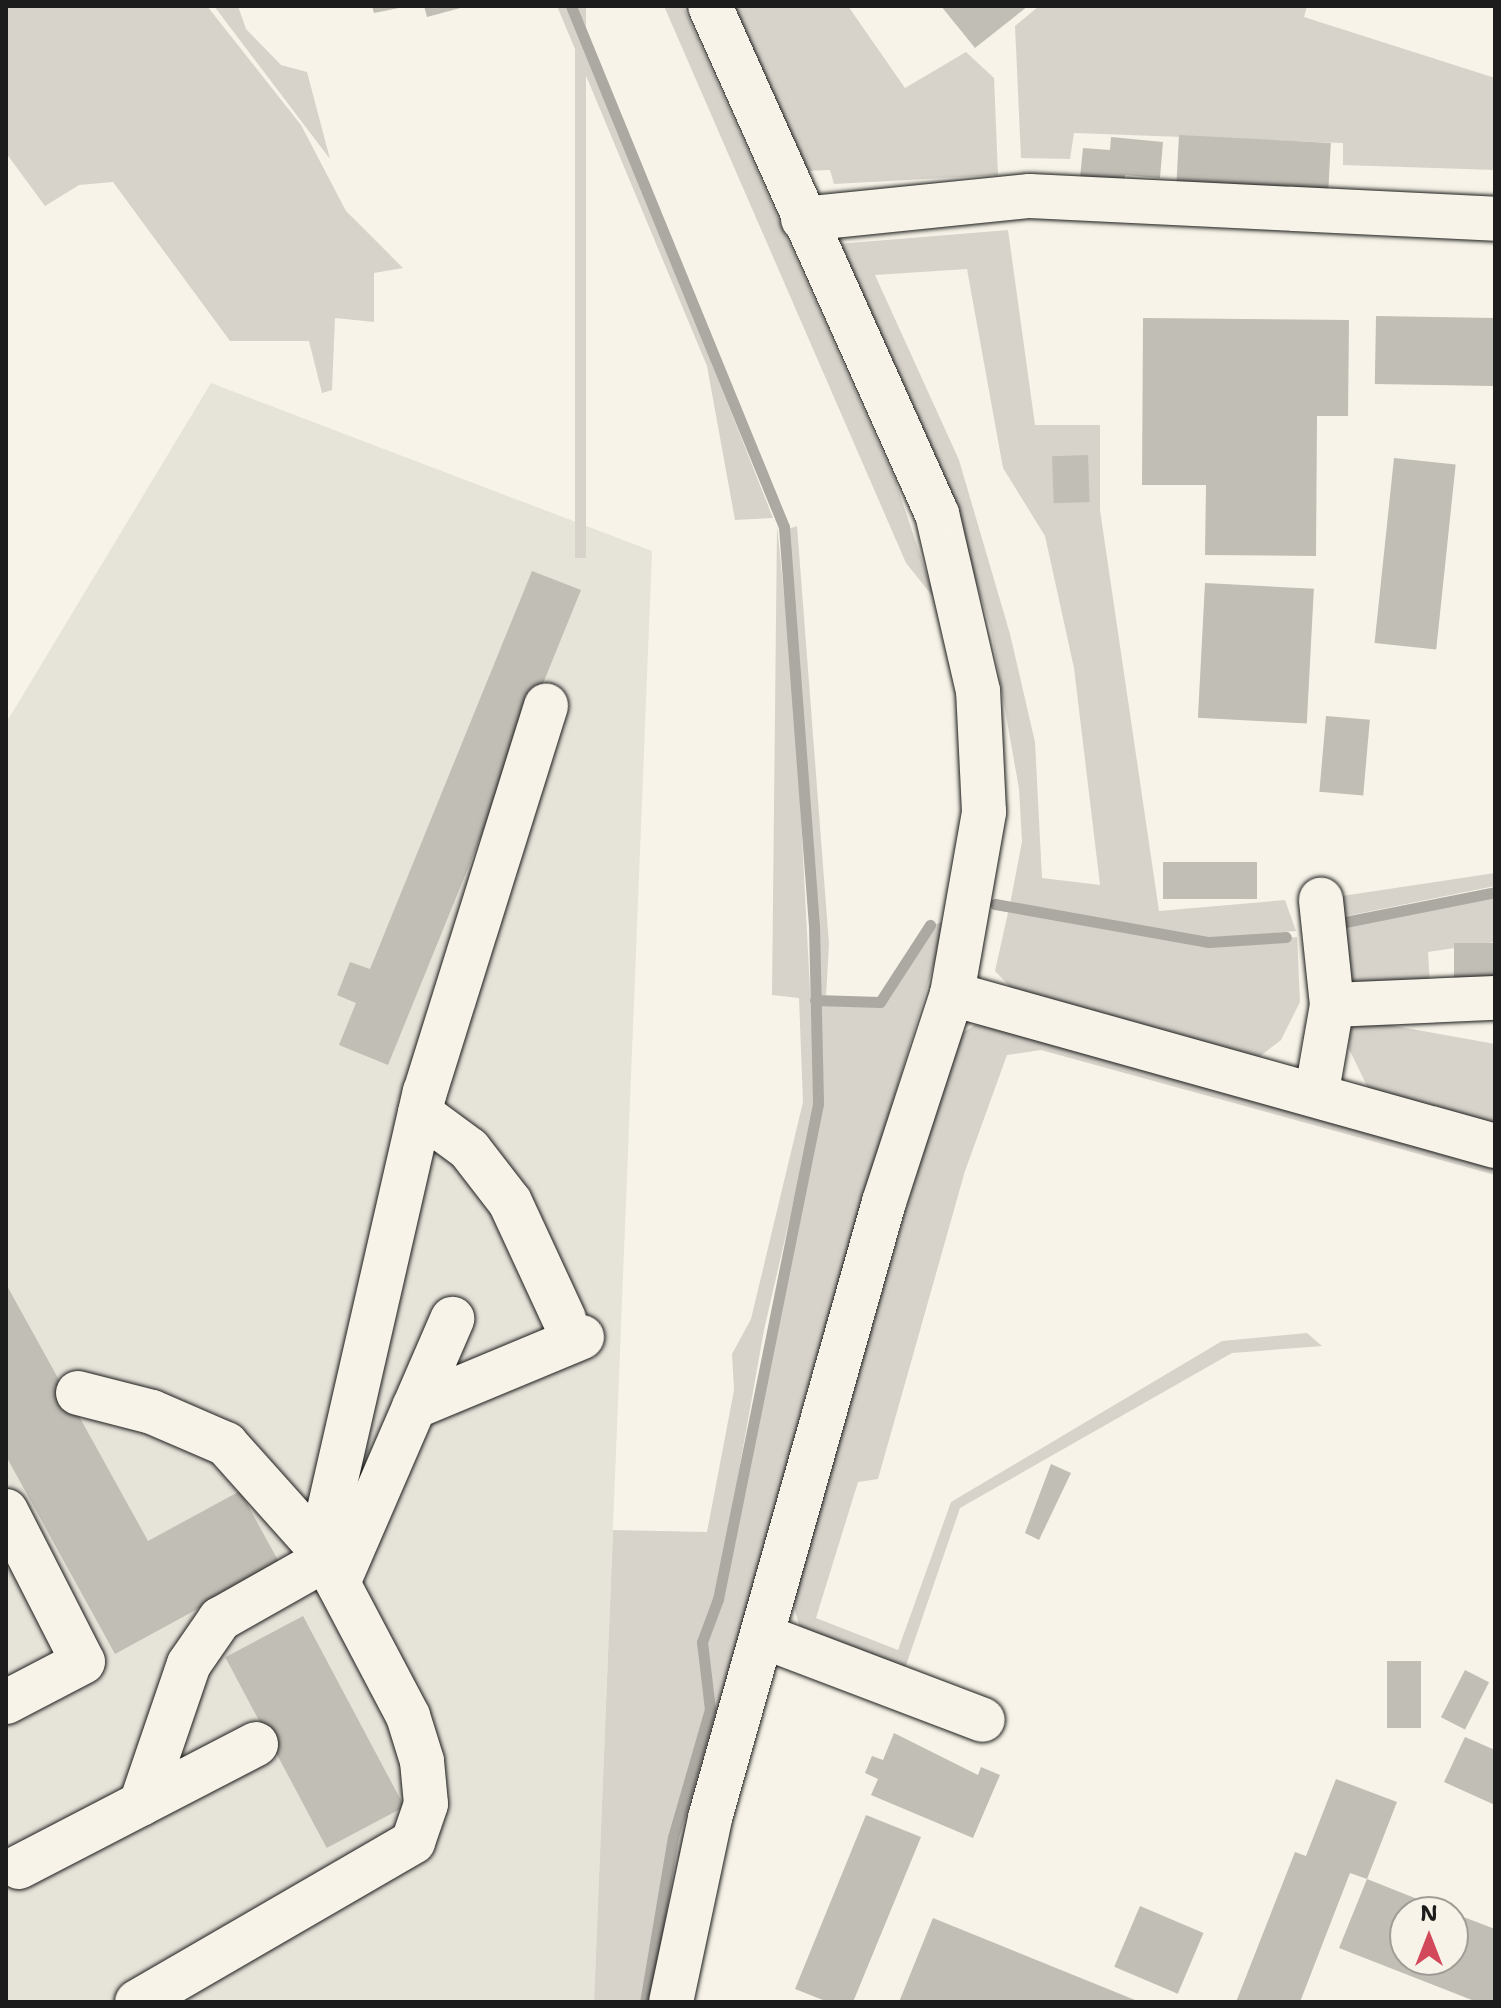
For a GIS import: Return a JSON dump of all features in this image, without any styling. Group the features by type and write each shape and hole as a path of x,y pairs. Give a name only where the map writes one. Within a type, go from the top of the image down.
{"street":[{"path":"671,2002 710,1818 875,1230 952,994 984,812 984,736 961,596 937,514 710,6"},
{"path":"803,219 1030,196 1495,219"},
{"path":"328,1564 420,1113 546,706"},
{"path":"1317,1091 1332,1005 1321,900"},
{"path":"952,994 1317,1091 1495,1146"},
{"path":"1332,1005 1495,998"},
{"path":"414,1407 573,1328 510,1202 469,1149 420,1113"},
{"path":"141,1804 189,1664 220,1619 328,1564 414,1407 452,1319"},
{"path":"78,1393 152,1412 226,1444 328,1564 408,1716 422,1761 426,1804 413,1842 137,2002"},
{"path":"6,1511 83,1662 6,1702"},
{"path":"762,1636 983,1720"},
{"path":"19,1867 256,1744"}],"shaded area":[{"path":"6,6 207,6 301,125 346,211 403,268 374,273 374,322 335,318 332,390 322,393 309,341 230,341 113,182 79,185 45,206 6,153"},
{"path":"214,6 238,6 246,29 281,65 307,72 330,159"},
{"path":"557,6 570,6 773,518 735,520 707,366"},
{"path":"575,6 586,6 586,558 575,558"},
{"path":"664,6 683,6 895,480 935,599 906,563"},
{"path":"730,6 848,6 905,88 966,52 994,78 998,175 834,184 830,170 804,171"},
{"path":"1039,6 1307,6 1304,17 1495,78 1495,170 1343,165 1343,143 1074,133 1070,159 1021,158 1015,26"},
{"path":"1008,230 1035,425 1100,425 1100,510 1159,911 1285,900 1296,931 1208,939 1010,904 1022,842 1019,789 991,630 961,532 838,244","holes":["967,269 1003,468 1045,536 1074,668 1100,885 1042,878 1035,742 1010,634 959,460 875,275"]},
{"path":"211,383 652,551 594,2002 6,2002 6,723"},
{"path":"777,525 795,703 816,1104 764,1330 716,1600 701,1642 708,1709 671,1836 642,2002 594,2002 613,1530 707,1532 734,1390 732,1354 751,1319 803,1102 799,998 772,995"},
{"path":"797,526 829,944 826,996 819,995 788,529"},
{"path":"1495,873 1495,886 1337,918 1342,896"},
{"path":"1495,896 1495,942 1428,952 1430,985 1363,989 1347,974 1337,928"},
{"path":"1009,908 1208,945 1297,937 1300,1002 1281,1040 1259,1057 1014,991 995,971"},
{"path":"947,920 805,1396 654,2002 647,2002 675,1837 712,1711 705,1641 720,1599 821,1105 819,1003 885,1004 934,925"},
{"path":"1362,1020 1495,1044 1495,1131 1368,1088 1349,1049 1350,1030"},
{"path":"975,1025 1022,1028 1495,1158 1495,1175 1041,1050 1007,1055 965,1171 878,1479 858,1482 816,1618 898,1650 951,1502 1222,1341 1307,1333 1322,1346 1232,1353 960,1508 902,1677 802,1634 792,1601 956,1037"}],"building":[{"path":"372,6 404,6 404,7 374,13"},
{"path":"424,6 464,6 464,7 427,17"},
{"path":"941,6 1028,6 975,48"},
{"path":"1179,135 1331,143 1328,190 1177,182"},
{"path":"1111,137 1163,142 1160,178 1125,175 1123,192 1079,188 1083,148 1110,150"},
{"path":"1376,316 1495,318 1494,386 1375,384"},
{"path":"1143,318 1349,320 1348,416 1317,416 1316,556 1205,555 1206,485 1142,485"},
{"path":"1088,455 1090,502 1054,503 1052,456"},
{"path":"1394,458 1456,464 1436,649 1375,643"},
{"path":"532,571 581,590 388,1065 339,1045 356,1003 337,995 350,962 370,969"},
{"path":"1205,583 1314,589 1307,724 1198,718"},
{"path":"1326,716 1370,720 1363,796 1319,792"},
{"path":"1163,862 1257,862 1257,899 1163,899"},
{"path":"1454,943 1495,943 1495,981 1454,981"},
{"path":"6,1284 148,1541 240,1491 280,1564 115,1654 6,1456"},
{"path":"1051,1464 1071,1473 1039,1540 1025,1533"},
{"path":"303,1616 404,1807 327,1848 225,1657"},
{"path":"1387,1661 1421,1661 1421,1728 1387,1728"},
{"path":"1465,1670 1489,1682 1465,1729 1441,1717"},
{"path":"894,1733 978,1775 981,1767 1000,1775 973,1838 871,1795 878,1779 865,1773 872,1756 883,1760"},
{"path":"1465,1737 1495,1750 1495,1805 1444,1782"},
{"path":"1336,1779 1397,1802 1367,1879 1350,1873 1300,2002 1236,2002 1295,1852 1306,1856"},
{"path":"866,1815 921,1837 853,2002 828,2002 795,1989"},
{"path":"1367,1879 1410,1896 1389,1896 1389,1968 1339,1948"},
{"path":"1140,1906 1204,1933 1178,1994 1114,1967"},
{"path":"933,1918 1140,2002 899,2002"},
{"path":"1469,1919 1495,1929 1495,2002 1477,2002 1411,1976 1469,1976"}],"waterway":[{"path":"571,6 784,527 814,925 818,1104 718,1599 702,1642 710,1709 673,1837 645,2002"},
{"path":"1345,922 1495,892"},
{"path":"995,904 1209,942 1286,937"},
{"path":"815,1000 880,1002 930,925"}]}
